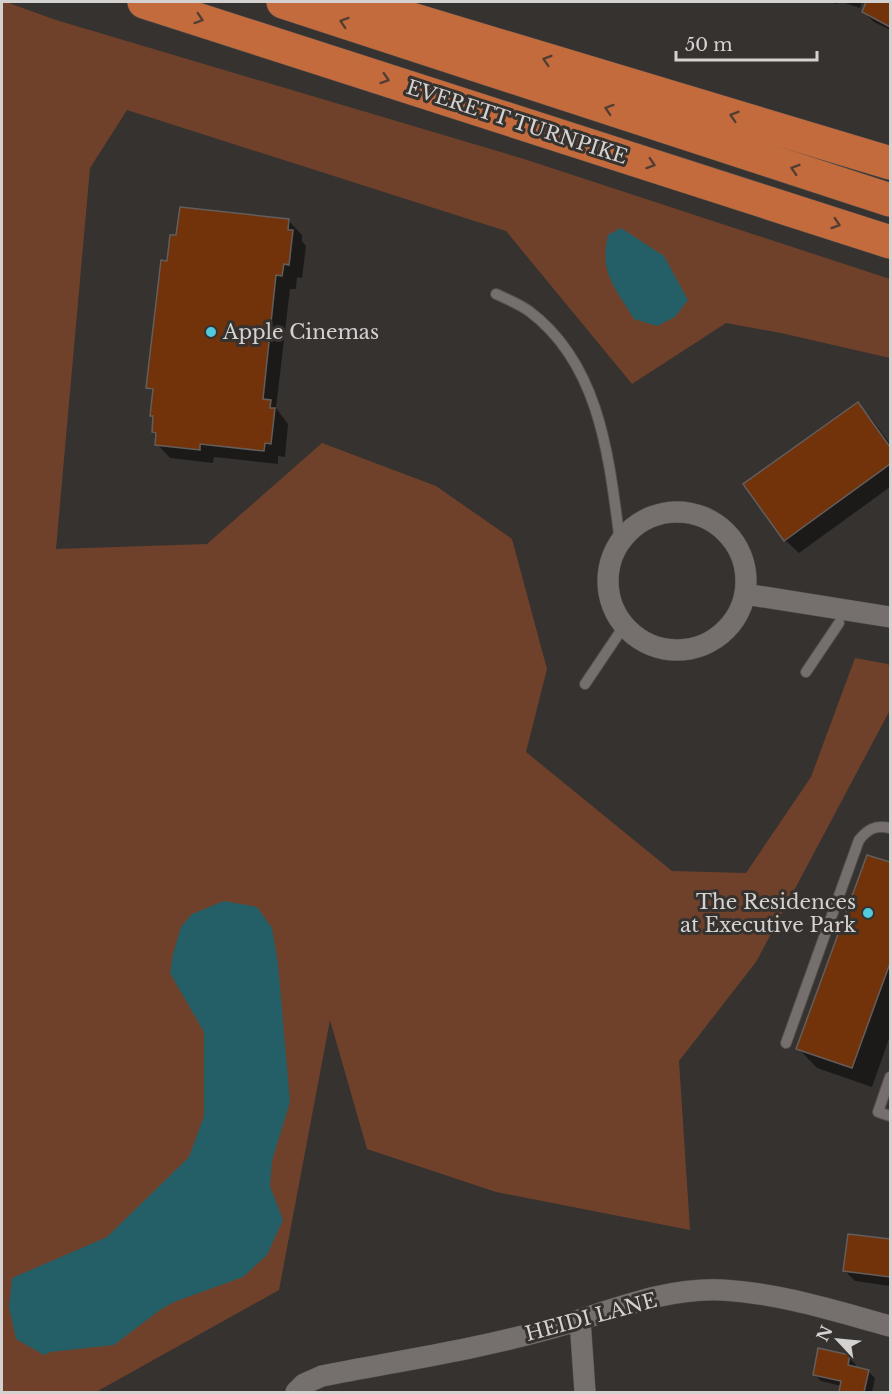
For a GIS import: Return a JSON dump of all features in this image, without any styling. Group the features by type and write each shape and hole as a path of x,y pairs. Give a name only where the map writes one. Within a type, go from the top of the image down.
{"highway":[{"name":"EVERETT TURNPIKE","path":"144,2 891,242"},
{"name":"EVERETT TURNPIKE","path":"283,2 891,200"},
{"path":"355,2 891,164"}],"street":[{"path":"681,512 700,516 725,531 737,547 744,565 745,594 738,614 724,632 706,644 684,650 662,649 641,640 624,626 611,600 608,585 609,570 620,542 637,525 659,514 681,512"},
{"path":"745,594 891,617"},
{"name":"HEIDI LANE","path":"296,1392 304,1384 322,1376 443,1355 549,1329 634,1303 677,1293 722,1290 809,1304 891,1326"},
{"path":"580,1320 585,1392"}],"lane":[{"path":"496,294 527,310 550,329 570,353 584,379 595,402 605,440 620,542"},
{"path":"806,672 839,623"},
{"path":"585,684 624,626"},
{"path":"786,1043 859,840 868,829 891,828"},
{"path":"891,1077 878,1112 891,1116"}],"shaded area":[{"path":"2,2 524,159 890,279 890,358 726,323 632,384 506,231 127,110 90,168 56,549 207,544 322,443 436,486 512,539 547,669 526,752 672,871 746,873 811,777 855,658 888,664 890,667 890,710 756,962 679,1061 690,1230 496,1192 367,1149 330,1020 279,1290 96,1392 2,1392"}],"water":[{"path":"621,228 664,256 688,300 675,317 657,326 634,319 615,289 607,270 608,235"},
{"path":"224,901 257,907 272,928 278,963 290,1102 272,1161 270,1186 283,1220 267,1255 243,1277 174,1302 114,1345 50,1352 44,1355 16,1339 9,1307 12,1278 107,1237 189,1157 204,1116 204,1032 170,973 181,927 192,914"}],"building":[{"path":"866,2 890,2 890,27 862,12"},
{"name":"Apple Cinemas","path":"180,207 289,219 288,230 293,230 289,265 284,264 282,276 276,275 263,399 271,400 270,408 275,408 271,444 265,443 264,451 200,444 200,450 155,445 156,433 152,432 153,416 150,416 153,389 146,388 161,260 167,261 170,235 176,235"},
{"path":"858,402 890,447 890,464 784,541 743,484"},
{"name":"The Residences at Executive Park","path":"867,855 890,862 890,963 852,1068 796,1049"},
{"path":"848,1234 890,1239 890,1277 843,1271"},
{"path":"818,1348 850,1355 848,1365 869,1370 864,1392 839,1392 841,1381 813,1375"}],"place":[{"name":"Apple Cinemas","path":"211,332"},
{"name":"The Residences at Executive Park","path":"868,913"}]}
